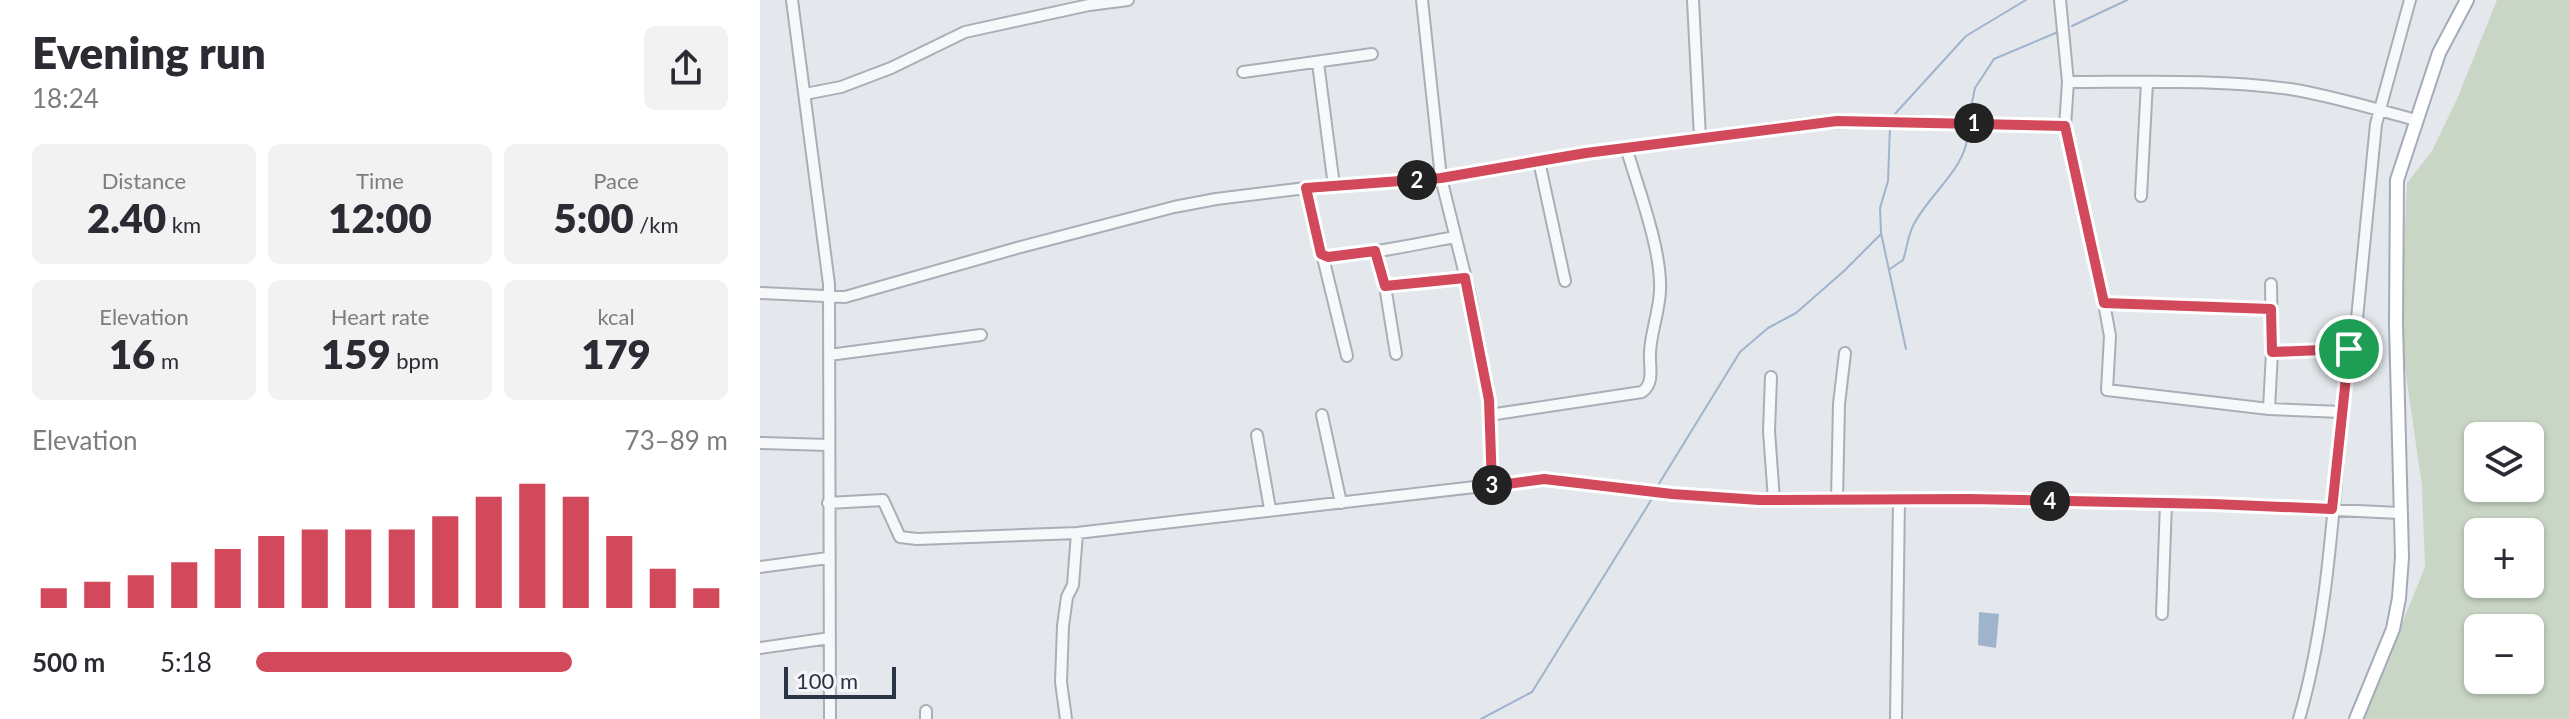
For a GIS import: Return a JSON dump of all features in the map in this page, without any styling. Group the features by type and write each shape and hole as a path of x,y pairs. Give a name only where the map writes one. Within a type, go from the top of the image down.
{"main road":[{"path":"2356,719 2393,629 2399,598 2402,557 2396,324 2397,180 2439,53 2467,0"}],"street":[{"path":"792,0 829,298 830,719"},
{"path":"805,94 841,87 879,73 965,32 1089,5 1128,0"},
{"path":"1422,0 1441,178 1489,400 1492,486"},
{"path":"1693,0 1700,138"},
{"path":"2060,0 2068,82 2065,126 2110,336 2107,390 2269,409 2341,412"},
{"path":"2272,352 2354,349 2370,172 2379,110 2410,0"},
{"path":"1243,72 1372,54"},
{"path":"1318,63 1334,186"},
{"path":"2068,82 2254,85 2323,95 2416,120"},
{"path":"2141,196 2147,82"},
{"path":"760,293 845,297 1174,207 1216,199 1306,188 1441,178 1626,147 1837,121 2065,126"},
{"path":"1489,415 1647,389 1660,291 1654,247 1626,147"},
{"path":"1539,161 1565,281"},
{"path":"1306,188 1347,356"},
{"path":"1321,254 1328,257 1455,237"},
{"path":"1375,251 1385,286 1396,354"},
{"path":"1385,286 1465,278"},
{"path":"2269,409 2271,284"},
{"path":"2104,303 2271,309"},
{"path":"829,355 981,335"},
{"path":"2299,719 2310,680 2349,349"},
{"path":"1837,499 1839,404 1845,353"},
{"path":"1771,377 1769,431 1774,500"},
{"path":"1322,415 1341,503"},
{"path":"1257,435 1270,509"},
{"path":"760,443 828,445"},
{"path":"828,503 875,498 883,500 900,537 908,539 1077,533 1544,479 1672,494 1774,500 2166,503 2399,513"},
{"path":"1896,719 1899,499"},
{"path":"2162,614 2166,503"},
{"path":"1066,719 1061,682 1063,626 1067,597 1073,585 1077,533"},
{"path":"760,567 828,558"},
{"path":"760,648 830,638"}],"green space":[{"path":"2497,0 2569,0 2569,719 2363,719 2425,567 2422,486 2400,333 2407,183 2432,151 2457,99"}],"water":[{"path":"1979,612 1999,614 1996,648 1978,645"}],"waterway":[{"path":"1893,116 1966,36 2026,0"},
{"path":"2072,26 2127,0"},
{"path":"1969,117 1975,88 1994,59 2058,32"},
{"path":"1890,126 1888,181 1880,208 1881,233 1906,349"},
{"path":"1890,269 1903,260 1912,228 1961,158 1968,133"},
{"path":"1657,487 1740,352 1768,328 1796,313 1881,234"},
{"path":"1481,719 1532,692 1653,497"}],"route":[{"path":"1837,121 2065,126 2104,303 2271,309 2272,352 2349,349 2332,509 1968,499 1759,500 1672,494 1544,479 1492,486 1489,400 1465,278 1385,286 1375,251 1328,257 1321,254 1306,188 1441,178 1586,153 1837,121"}]}
